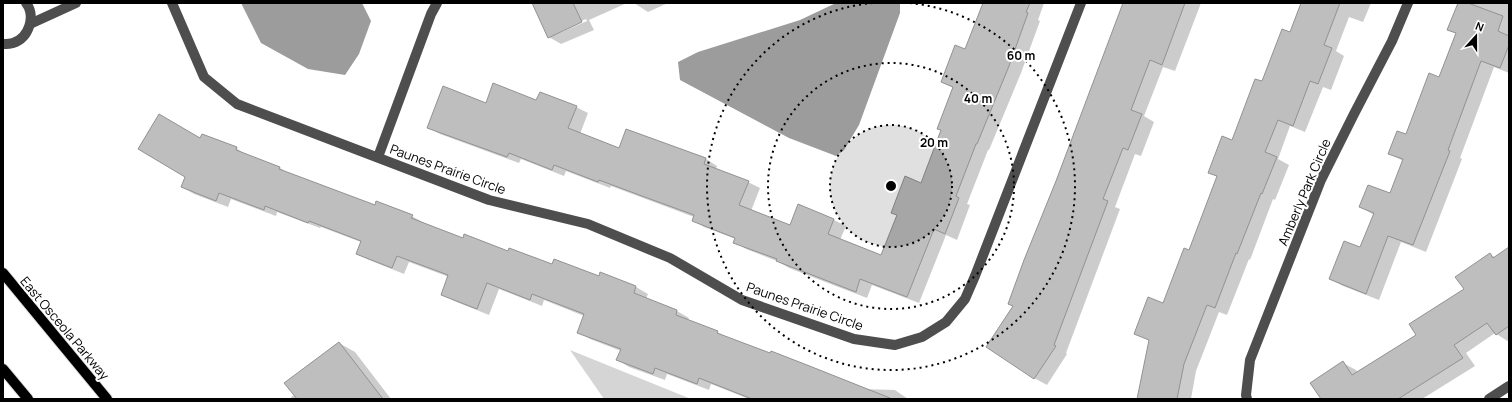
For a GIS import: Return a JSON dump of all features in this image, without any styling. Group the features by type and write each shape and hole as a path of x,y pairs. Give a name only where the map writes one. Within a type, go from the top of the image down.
{"main road":[{"name":"East Osceola Parkway","path":"3,273 107,399"},
{"path":"3,369 28,399"}],"street":[{"path":"3,44 14,43 25,36 30,24 31,14 26,3"},
{"path":"30,24 76,3"},
{"name":"Paunes Prairie Circle","path":"172,3 204,77 237,104 489,200 588,224 670,258 742,300 854,339 895,344 922,336 946,322 965,299 1081,3"},
{"name":"Paunes Prairie Circle","path":"378,157 430,14 437,3"},
{"name":"Amberly Park Circle","path":"1248,399 1246,394 1250,360 1321,180 1392,41 1408,3"},
{"path":"1489,399 1509,386"}],"shaded area":[{"path":"241,3 362,3 371,21 359,54 345,75 308,69 261,43"},
{"path":"836,3 900,3 900,13 859,125 844,150 836,156 789,138 680,80 678,62 698,52 800,20"},
{"path":"570,350 691,399 604,399"}],"building":[{"path":"532,3 573,3 582,22 548,38"},
{"path":"983,3 1030,3 1026,12 1028,13 1009,66 956,196 959,198 945,234 934,229 907,297 860,279 856,292 776,261 777,259 733,243 735,238 692,221 694,215 599,180 598,182 554,165 552,170 509,153 507,157 427,128 443,86 486,103 493,83 536,100 540,92 577,106 568,128 619,148 626,129 706,158 704,164 749,181 739,205 790,225 798,204 834,219 828,234 881,255 897,215 891,213 905,176 921,183 941,130 937,129 953,87 941,82 955,45 965,49"},
{"path":"1123,3 1185,3 1162,65 1150,60 1131,110 1142,114 1128,150 1123,148 1103,199 1108,201 1054,345 1056,346 1034,379 986,347 1013,306 1008,304"},
{"path":"1301,3 1340,3 1324,45 1332,48 1318,84 1310,81 1293,126 1278,120 1265,152 1277,157 1237,254 1236,253 1215,308 1207,305 1184,364 1177,399 1137,399 1149,340 1134,334 1148,297 1163,303 1184,248 1189,250 1217,176 1208,173 1222,136 1232,140 1255,79 1262,81 1282,29 1290,32"},
{"path":"1458,3 1468,3 1503,16 1498,31 1509,36 1509,45 1500,68 1481,61 1448,150 1450,151 1413,245 1388,236 1366,294 1329,279 1344,241 1360,247 1374,213 1359,207 1368,185 1390,193 1403,159 1388,154 1397,131 1406,134 1429,73 1439,77 1456,33 1447,30"},
{"path":"159,114 200,138 202,134 237,147 236,150 280,167 279,169 375,205 376,201 413,215 411,218 463,238 464,234 508,251 509,248 552,264 554,259 599,276 600,272 636,286 634,293 677,310 676,315 718,331 717,333 770,353 771,351 890,399 752,399 699,378 697,384 655,368 653,374 616,360 621,349 577,333 584,314 532,294 530,300 487,283 477,309 441,295 448,275 397,256 392,268 356,254 361,241 309,221 308,223 265,206 264,210 219,193 216,201 181,187 185,177 138,149"},
{"path":"1509,247 1509,326 1496,335 1487,323 1454,345 1463,358 1398,399 1321,399 1310,383 1343,361 1352,375 1416,335 1409,324 1464,289 1455,277 1490,253 1493,258"},
{"path":"339,342 383,399 297,399 284,383"}]}
